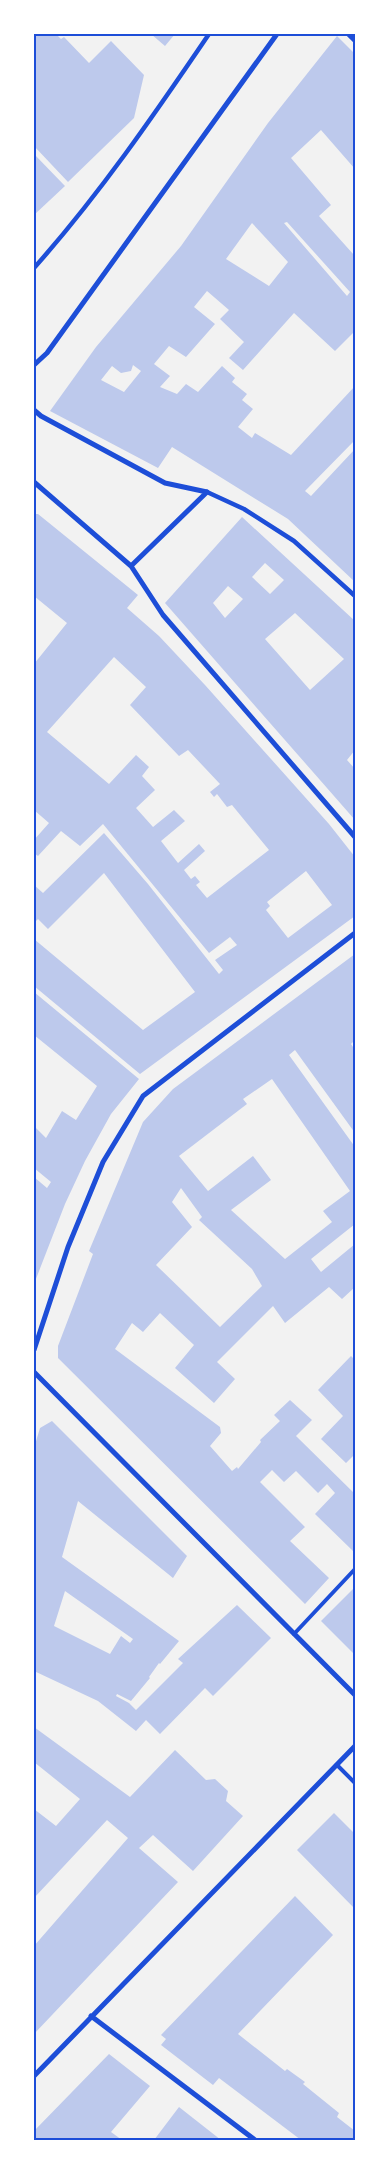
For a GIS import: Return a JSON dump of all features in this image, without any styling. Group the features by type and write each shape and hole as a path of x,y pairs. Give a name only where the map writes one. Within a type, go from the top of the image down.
{"street":[{"path":"34,268 61,237 137,140 209,34"},
{"path":"34,365 47,353 277,34"},
{"path":"348,34 355,41"},
{"path":"34,410 41,416 165,482 207,492 244,509 294,541 355,596"},
{"path":"34,482 131,566 163,615 355,837"},
{"path":"131,566 207,492"},
{"path":"34,1350 68,1247 103,1162 143,1096 355,933"},
{"path":"34,1372 355,1695"},
{"path":"34,2076 355,1746"},
{"path":"91,2016 254,2140"}],"lane":[{"path":"294,1634 355,1569"},
{"path":"337,1765 355,1783"}],"building":[{"path":"34,34 56,34 61,39 64,37 89,63 111,41 144,75 134,118 68,182 34,146"},
{"path":"151,34 175,34 165,46"},
{"path":"337,36 355,54 355,169 321,130 291,158 331,205 319,216 355,254 355,331 335,351 294,313 243,370 229,358 244,342 220,319 229,310 207,291 194,307 215,324 186,357 169,346 154,364 170,376 160,387 177,394 186,384 198,392 222,366 235,378 232,382 247,394 242,400 253,409 238,427 252,438 255,433 291,455 355,386 355,440 305,491 311,496 355,449 355,582 288,519 172,447 158,468 50,411 96,347 181,246 268,123","holes":["287,222 350,292 347,296 284,223","252,223 288,262 269,286 226,259","133,365 141,371 124,392 101,380 112,366 121,373 131,371"]},
{"path":"34,154 65,186 34,215"},
{"path":"34,514 38,514 138,595 127,608 159,636 205,685 329,824 355,857 355,916 140,1074 34,986 34,939 143,1030 195,992 104,873 48,929 38,919 34,923 34,885 43,893 104,833 148,884 219,974 223,970 215,960 237,945 230,937 209,953 103,824 80,846 61,831 38,856 34,853 34,840 49,823 34,810 34,664 67,623 34,596","holes":["114,657 146,687 130,705 179,756 188,750 220,784 210,792 214,797 217,794 227,807 232,805 269,850 207,898 196,885 200,882 195,876 191,879 184,870 205,851 199,844 178,863 161,841 185,821 174,810 153,827 136,808 155,790 142,776 149,767 136,755 109,784 47,732","306,871 332,905 288,938 266,910 270,906 267,902"]},
{"path":"242,517 355,621 355,750 347,760 355,769 355,820 165,603","holes":["265,563 284,580 270,594 252,577","228,586 243,599 225,618 213,603","295,613 344,659 310,690 265,639"]},
{"path":"355,954 355,1040 351,1044 355,1050 355,1133 295,1050 289,1055 355,1147 355,1224 311,1259 321,1272 355,1244 355,1287 342,1299 329,1287 285,1323 273,1306 217,1362 235,1379 214,1403 175,1368 194,1345 160,1313 143,1332 132,1323 115,1349 220,1427 221,1433 210,1446 232,1471 237,1467 238,1469 261,1442 260,1440 280,1421 274,1415 290,1400 312,1420 296,1436 355,1494 355,1548 353,1551 315,1514 335,1493 327,1484 318,1493 296,1471 284,1482 272,1470 260,1482 305,1527 290,1541 329,1578 305,1604 58,1358 58,1346 93,1254 89,1251 143,1122 173,1089","holes":["272,1079 350,1191 323,1211 332,1222 285,1259 231,1210 271,1180 253,1156 208,1191 179,1156 247,1104 243,1099","181,1188 202,1217 199,1220 252,1269 262,1286 220,1327 156,1265 192,1227 172,1202"]},
{"path":"34,992 139,1079 111,1114 85,1161 65,1204 34,1284 34,1177 47,1188 51,1182 34,1168 34,1126 46,1138 62,1111 76,1120 97,1086 34,1035"},
{"path":"351,1356 355,1360 355,1454 346,1463 321,1439 343,1416 318,1390"},
{"path":"52,1421 187,1556 173,1578 78,1501 62,1557 179,1641 159,1663 150,1678 131,1701 117,1694 116,1696 129,1703 136,1710 183,1663 178,1659 237,1605 271,1638 213,1696 205,1688 160,1734 146,1720 136,1731 98,1701 34,1671 34,1448 40,1428","holes":["65,1591 133,1639 130,1643 121,1636 110,1654 54,1626"]},
{"path":"355,1587 355,1655 321,1621"},
{"path":"34,1727 130,1797 175,1750 206,1780 215,1779 228,1791 226,1801 243,1816 193,1871 153,1835 139,1848 178,1882 34,2034 34,1946 128,1838 107,1820 34,1898 34,1809 56,1826 80,1799 34,1762"},
{"path":"334,1813 355,1834 355,1909 297,1850"},
{"path":"295,1896 333,1935 238,2034 285,2071 287,2069 305,2082 303,2084 339,2113 337,2117 355,2131 355,2140 301,2140 219,2078 213,2085 161,2045 166,2039 161,2035"},
{"path":"109,2054 150,2086 111,2132 122,2140 34,2140 34,2131"},
{"path":"179,2107 221,2140 154,2140"}]}
